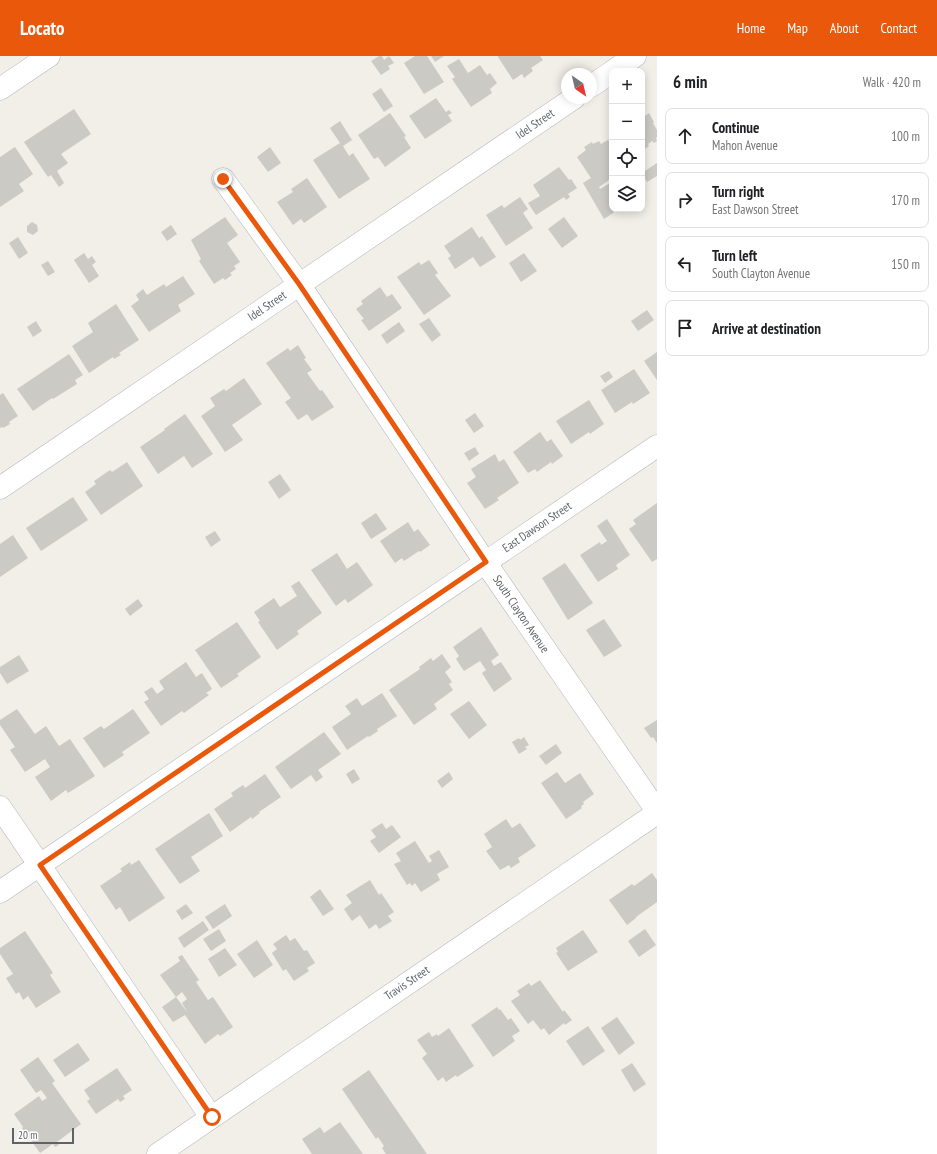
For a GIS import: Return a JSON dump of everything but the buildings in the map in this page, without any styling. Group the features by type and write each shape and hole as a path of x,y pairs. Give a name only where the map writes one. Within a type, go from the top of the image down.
{"street":[{"path":"0,89 49,56"},
{"path":"617,68 635,56"},
{"path":"597,82 609,74"},
{"name":"Idel Street","path":"0,488 565,104"},
{"name":"South Clayton Avenue","path":"223,179 299,284 486,562 657,812"},
{"name":"East Dawson Street","path":"0,892 657,446"},
{"path":"0,807 212,1117"},
{"name":"Travis Street","path":"158,1154 657,812"}],"route":[{"path":"212,1117 40,865 486,562 299,284 223,179"}]}
